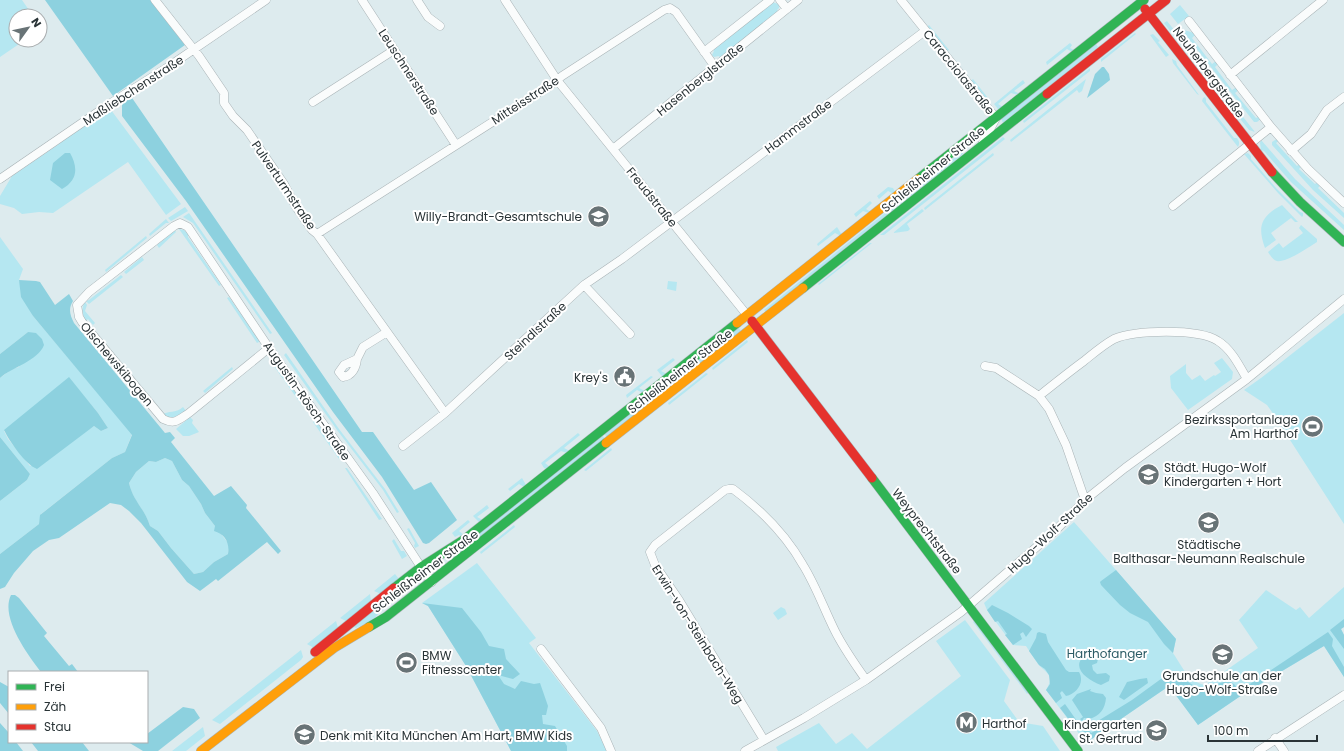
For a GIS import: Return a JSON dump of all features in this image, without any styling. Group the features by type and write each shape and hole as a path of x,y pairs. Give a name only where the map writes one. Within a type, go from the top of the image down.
{"main road":[{"name":"Schleißheimer Straße","path":"201,751 334,648 386,617 432,582 1166,0"},
{"name":"Schleißheimer Straße","path":"190,751 421,568 465,539 996,118 1141,1"},
{"name":"Neuherbergstraße","path":"1141,1 1149,14 1266,167 1300,202 1344,242"},
{"path":"1091,42 1097,42 1100,44 1101,48 1099,52"},
{"name":"Weyprechtstraße","path":"747,315 969,606 1076,750"}],"street":[{"name":"Pulverturmstraße","path":"155,0 199,56 224,93 224,103 233,116 247,130 284,184 296,207 312,230 317,234 445,413"},
{"name":"Maßliebchenstraße","path":"0,179 266,0"},
{"name":"Leuschnerstraße","path":"362,0 456,144"},
{"path":"417,0 428,17 440,26"},
{"name":"Freudstraße","path":"505,0 557,80 747,315"},
{"name":"Hasenberglstraße","path":"704,52 770,0"},
{"path":"780,0 787,9"},
{"name":"Hasenberglstraße","path":"613,149 798,0"},
{"name":"Caracciolastraße","path":"901,0 996,118 981,146"},
{"path":"1230,75 1323,0"},
{"name":"Mitteisstraße","path":"317,234 664,10 670,8 676,12 715,67"},
{"name":"Neuherbergstraße","path":"1189,21 1291,151 1308,170 1344,203"},
{"name":"Hammstraße","path":"672,221 925,31"},
{"path":"313,102 394,50"},
{"path":"1291,151 1311,134 1327,110 1344,97"},
{"path":"1172,206 1271,127"},
{"name":"Steindlstraße","path":"403,446 445,413 584,285 622,259 672,221"},
{"name":"Olschewskibogen","path":"180,223 174,226 79,301 77,311 82,322 163,419 170,423 175,422 189,413 269,348"},
{"name":"Augustin-Rösch-Straße","path":"180,223 188,227 269,348 377,499 421,568 432,582"},
{"path":"584,285 630,334"},
{"name":"Hugo-Wolf-Straße","path":"745,751 804,718 866,680 969,606 1054,532 1085,500 1125,468 1247,378 1344,299"},
{"path":"357,359 363,347 387,332"},
{"path":"1039,396 1106,344 1120,337 1139,333 1204,334 1211,337 1226,348 1247,378"},
{"path":"986,366 996,368 1039,396 1049,409 1066,445 1085,500"},
{"name":"Erwin-von-Steinbach-Weg","path":"764,740 683,606 655,565 650,552 655,545 725,490 729,488 733,489 755,507 775,527 793,549 808,573 843,646 866,680"},
{"path":"541,649 601,728 611,751"},
{"path":"1258,751 1275,738 1344,695"},
{"path":"1275,738 1284,751"}],"green space":[{"path":"0,0 22,0 28,8 8,8 8,48 13,48 0,57"},
{"path":"771,2 779,4 778,11 720,58 719,56 714,57 712,55 714,51 713,49"},
{"path":"1180,5 1189,16 1178,24 1170,14"},
{"path":"1167,21 1255,132 1249,130 1164,23"},
{"path":"929,25 949,50 947,51 927,27"},
{"path":"1181,29 1194,33 1195,35 1192,38 1212,64 1216,61 1218,64 1215,67 1232,90 1237,87 1239,90 1235,93 1256,118 1260,116 1262,118 1257,122 1254,122"},
{"path":"1135,33 1136,34 1101,62 1101,59"},
{"path":"1153,34 1160,41 1158,42 1169,55 1166,57 1150,35"},
{"path":"1070,43 1072,45 1070,48 1074,50 1072,52 1067,49 1047,65 1046,62"},
{"path":"1096,44 1098,47 1003,123 1001,118"},
{"path":"1172,59 1176,61 1177,65 1199,95 1173,63"},
{"path":"1090,68 1090,71 1024,123 1023,121"},
{"path":"973,79 988,98 987,100 971,81"},
{"path":"1086,79 1082,91 1079,93 1077,90 1011,142 1010,140"},
{"path":"1023,80 1025,83 1014,91 1020,94 1018,95 1011,93 998,104 1003,107 998,109 994,104"},
{"path":"1205,97 1206,102 1234,138 1237,138 1239,142 1238,147 1202,101"},
{"path":"107,110 111,110 181,204 166,215 128,162 53,213 39,212 22,214 14,208 0,204 0,196 12,176 59,144 68,134"},
{"path":"1003,137 1005,139 884,235 880,235"},
{"path":"1278,138 1280,140 1276,143 1297,166 1300,163 1303,165 1299,169 1315,184 1319,181 1322,184 1318,188 1344,213 1344,218 1313,190 1272,145 1272,142"},
{"path":"1261,140 1295,179 1344,225 1344,230 1291,182 1264,151 1261,150"},
{"path":"969,146 961,156 766,312 764,310"},
{"path":"993,153 994,155 925,210 924,208"},
{"path":"1248,153 1251,156 1251,159 1276,188 1300,212 1303,213 1302,217 1278,193 1244,154"},
{"path":"888,187 893,188 895,192 894,194 888,191 879,199 877,196"},
{"path":"870,201 872,203 866,209 871,212 869,213 863,211 856,217 854,214"},
{"path":"1282,205 1298,222 1295,222 1291,218 1271,233 1276,240 1265,248 1261,234 1263,222 1269,213"},
{"path":"185,207 188,211 171,221 168,218"},
{"path":"922,209 924,211 907,224 910,229 908,231 893,233"},
{"path":"189,213 272,333 270,334 193,223 183,217"},
{"path":"166,219 169,223 166,223 150,236 149,234"},
{"path":"1301,225 1317,239 1317,242 1286,260 1274,260 1268,252 1279,243 1283,248 1303,233 1299,228"},
{"path":"837,227 842,235 841,236 835,233 818,246 817,244"},
{"path":"174,229 176,232 159,248 157,245"},
{"path":"179,229 184,230 188,234 188,237 221,285 219,286"},
{"path":"146,236 147,238 106,272 105,270"},
{"path":"0,237 23,269 19,280 33,316 132,434 125,452 112,458 41,514 39,524 0,554 0,501 27,480 30,474 0,437 0,378 12,369 19,367 28,332 0,354","holes":["69,378 98,413 108,428 101,431 94,426 30,466 8,439 4,431"]},
{"path":"870,243 872,243 819,285 818,284"},
{"path":"142,257 144,260 126,274 124,272"},
{"path":"121,275 123,277 89,304 86,301 89,300"},
{"path":"668,281 677,282 676,291 667,289"},
{"path":"229,297 261,341 257,343 227,298"},
{"path":"85,302 87,305 85,311 95,323 93,325 88,319 86,321 82,312"},
{"name":"Bezirkssportanlage Am Harthof","path":"1344,313 1344,524 1267,405 1244,390"},
{"path":"738,327 741,331 607,438 604,433"},
{"path":"747,340 748,342 713,370 712,368"},
{"path":"286,353 339,429 385,489 399,512 397,513 383,490 337,430 284,355"},
{"path":"673,358 675,360 661,371 667,374 663,377 657,370"},
{"path":"1222,358 1233,372 1232,379 1188,410 1171,388 1170,376 1186,364 1186,373 1192,380 1200,375 1205,381 1221,372 1214,363"},
{"path":"275,360 303,403 301,404 271,362"},
{"path":"232,367 233,369 205,393 203,391"},
{"path":"706,373 708,374 669,405 668,403"},
{"path":"651,376 653,377 639,388 645,391 643,393 637,390 627,398 626,395"},
{"path":"183,407 186,411 175,419 161,415 180,409"},
{"path":"190,417 193,420 192,423 199,432 189,436 183,436 176,429"},
{"path":"316,421 340,457 339,459 313,422"},
{"path":"578,433 580,435 564,448 570,451 567,453 561,451 545,463 550,467 547,469 544,468 541,463"},
{"path":"602,435 605,439 450,562 446,557"},
{"path":"611,448 612,450 586,471 584,470"},
{"path":"165,458 172,461 182,480 189,486 205,513 228,543 228,554 214,562 203,572 194,574 158,531 150,526 131,490 129,483 136,472 149,461 156,462"},
{"path":"345,468 347,468 382,519 379,520"},
{"path":"522,478 526,485 524,487 519,484 510,491 508,489"},
{"path":"487,505 489,508 477,517 483,520 479,522 473,516"},
{"path":"468,520 470,522 459,531 464,535 461,537 459,535 455,537 452,533"},
{"name":"Harthofanger","path":"1074,522 1176,639 1173,653 1186,673 1194,681 1205,685 1258,648 1239,620 1266,590 1296,610 1300,607 1309,618 1344,587 1344,627 1341,629 1344,635 1344,677 1324,646 1242,695 1198,725 1169,686 1086,743 1046,690 1050,681 1049,675 1038,664 1026,646 1013,645 987,610 984,603"},
{"path":"514,525 515,527 481,554 480,552"},
{"path":"409,528 419,546 415,548 415,543 407,529"},
{"path":"394,539 401,551 404,551 407,556 402,559 392,541"},
{"path":"477,563 536,638 529,643 597,731 607,751 511,751 466,666 428,606 422,603"},
{"path":"395,574 399,579 381,594 374,591"},
{"path":"370,594 371,601 346,621 340,618"},
{"path":"392,594 397,600 380,612 373,620 356,628 354,627"},
{"path":"781,607 785,609 787,614 778,620 773,613"},
{"path":"965,620 1010,680 1004,701 1019,722 1043,726 1060,751 778,751 776,747 819,723 836,744 852,733 867,749 961,676 936,641"},
{"path":"975,620 1029,692 1027,694 973,622"},
{"path":"336,621 338,628 314,648 307,644"},
{"path":"301,650 303,657 301,660 220,724 212,720"},
{"path":"203,727 205,736 186,751 172,751"}],"shaded area":[{"path":"45,0 150,0 185,45 113,96"},
{"path":"1102,67 1104,67 1109,74 1110,80 1087,98 1095,74"},
{"path":"130,95 362,432 373,432 414,490 431,482 457,520 429,543 423,543 382,477 333,412 186,201 122,116 122,100"},
{"path":"65,153 70,153 73,158 75,173 71,182 62,189 50,180 53,163"},
{"path":"19,280 40,282 55,305 69,294 73,301 70,307 70,312 74,323 165,433 170,432 175,438 171,442 214,496 231,486 247,505 246,508 281,551 278,554 267,542 218,581 216,579 200,591 187,582 141,523 129,511 121,505 110,503 59,538 49,540 33,551 14,573 5,587 0,589 0,554 39,524 40,515 112,458 125,452 132,435 33,316 21,297","holes":["165,458 172,461 182,480 189,486 205,513 215,526 214,531 218,532 224,537 228,546 228,554 214,562 203,572 194,574 158,531 150,526 133,495 129,483 136,472 149,461 156,462"]},
{"path":"28,332 36,333 42,339 44,345 41,351 31,360 11,370 0,378 0,354"},
{"path":"69,377 108,428 101,431 94,426 37,469 23,458 4,430"},
{"path":"0,437 30,474 27,480 0,501"},
{"path":"1116,570 1176,639 1173,653 1164,644 1148,622 1130,613 1101,585 1101,581"},
{"path":"11,595 15,595 19,598 47,633 44,636 69,666 72,664 77,671 40,671 22,646 12,624 9,614"},
{"path":"422,603 462,608 481,632 489,646 504,649 506,659 520,674 513,679 498,675 504,684 515,689 521,681 534,684 540,683 548,706 546,715 542,715 543,724 555,726 567,746 567,751 511,751 466,666 428,606"},
{"path":"992,605 1029,626 1032,629 1026,637 1023,632 1020,634 1022,639 1013,645 1005,635 1007,634 998,621 995,622 987,610"},
{"path":"1344,619 1344,627 1341,629 1344,635 1344,649 1330,630"},
{"path":"1039,632 1046,634 1048,642 1066,670 1069,672 1079,672 1081,676 1077,690 1066,696 1062,691 1060,693 1062,698 1056,703 1046,690 1050,684 1049,675 1045,669 1039,665 1029,651 1037,633"},
{"path":"1328,632 1333,639 1332,646 1344,667 1344,677 1324,646 1247,692 1244,688"},
{"path":"1088,653 1094,655 1098,659 1097,663 1092,665 1093,670 1097,674 1106,673 1110,676 1109,681 1101,685 1081,672 1079,663"},
{"path":"1173,672 1180,675 1194,686 1202,688 1225,682 1232,683 1242,695 1198,725 1169,686 1086,743 1082,735 1087,728 1091,733 1097,730 1093,724"},
{"path":"1147,678 1148,683 1124,700 1119,697 1127,682"},
{"path":"0,682 8,686 8,713 0,703"},
{"path":"1091,689 1090,691 1103,694 1106,698 1104,706 1099,714 1089,719 1084,718 1082,721 1080,719 1083,717 1072,700 1077,694"},
{"path":"1065,704 1077,721 1078,720 1079,728 1077,730 1060,708"},
{"path":"183,707 194,709 200,718 158,751 143,751 130,743 148,743 148,733"},
{"path":"0,723 8,732 8,743 17,743 23,751 0,751"},
{"path":"32,743 83,743 89,751 38,751"}],"traffic: fast":[{"path":"918,179 1144,0"},
{"path":"803,288 1047,94"},
{"path":"1272,172 1300,202 1344,242"},
{"path":"394,588 421,567 465,539 737,323"},
{"path":"369,627 386,617 606,443"},
{"path":"872,478 1078,751"}],"traffic: slow":[{"path":"737,323 918,179"},
{"path":"606,443 803,288"},
{"path":"201,751 334,648 369,627"}],"traffic: jam":[{"path":"1047,94 1166,0"},
{"path":"1145,9 1272,172"},
{"path":"752,321 872,478"},
{"path":"315,652 394,588"}],"place":[{"name":"Willy-Brandt-Gesamtschule","path":"598,216"},
{"name":"Krey's","path":"624,377"},
{"name":"Bezirkssportanlage Am Harthof","path":"1313,426"},
{"name":"Städt. Hugo-Wolf Kindergarten + Hort","path":"1149,474"},
{"name":"Städtische Balthasar-Neumann Realschule","path":"1209,523"},
{"name":"Grundschule an der Hugo-Wolf-Straße","path":"1222,654"},
{"name":"BMW Fitnesscenter","path":"406,662"},
{"name":"Harthof","path":"967,723"},
{"name":"Kindergarten St. Gertrud","path":"1157,731"},
{"name":"Denk mit Kita München Am Hart, BMW Kids","path":"304,735"}]}
